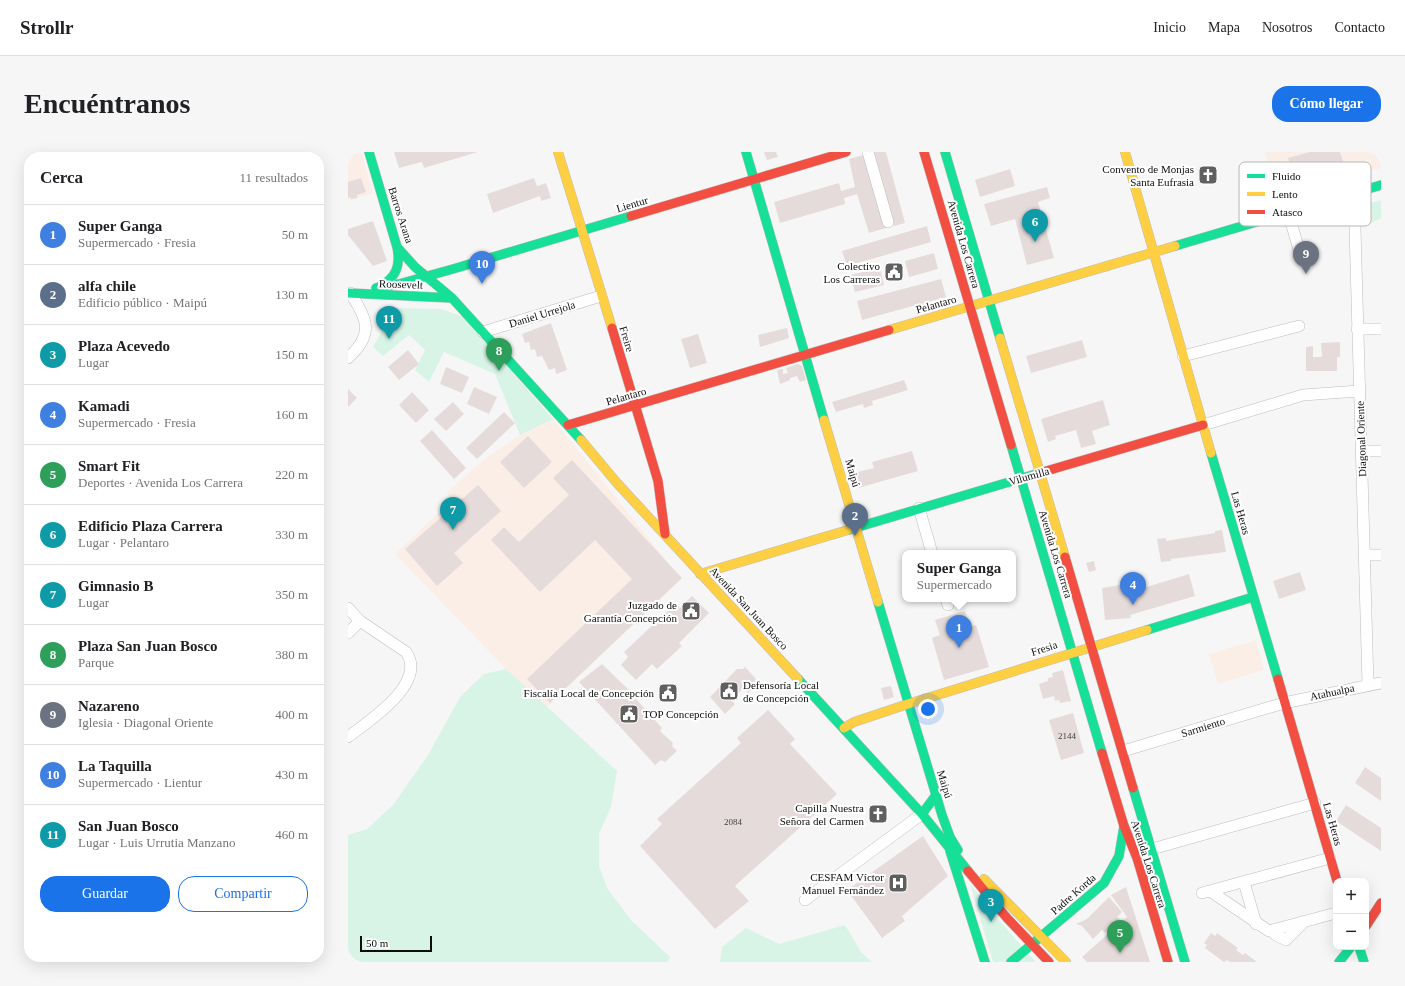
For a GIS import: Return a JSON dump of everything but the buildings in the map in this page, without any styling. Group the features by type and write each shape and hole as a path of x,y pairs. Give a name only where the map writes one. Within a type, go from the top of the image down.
{"main road":[{"name":"Barros Arana","path":"369,152 398,247 426,276"},
{"name":"Freire","path":"558,152 658,481 665,534"},
{"name":"Maipú","path":"746,152 985,962"},
{"name":"Lientur","path":"426,276 846,152"},
{"name":"Avenida Los Carrera","path":"924,152 1124,826 1137,858 1168,962"},
{"name":"Avenida Los Carrera","path":"945,152 1090,646 1123,751 1185,962"},
{"name":"Las Heras","path":"1125,152 1202,425 1336,878"},
{"name":"Pelantaro","path":"1371,188 1381,185"},
{"name":"Pelantaro","path":"568,425 1240,226"},
{"path":"376,288 390,281 397,273 400,259 398,247"},
{"name":"Roosevelt","path":"349,293 426,276"},
{"name":"Avenida San Juan Bosco","path":"426,276 452,298 568,425 617,483 951,846 1066,962"},
{"name":"Roosevelt","path":"349,293 452,298"},
{"name":"Vilumilla","path":"700,574 1202,425"},
{"name":"Fresia","path":"844,728 854,722 908,704 1253,596"},
{"path":"922,814 932,804 936,795"},
{"name":"Padre Korda","path":"1011,962 1031,943 1104,883 1118,860 1124,838 1124,826"},
{"path":"1124,838 1160,962"},
{"name":"Avenida San Juan Bosco","path":"951,846 1007,918 1049,962"},
{"path":"1369,921 1381,903"},
{"path":"1339,962 1349,950"},
{"path":"1360,950 1364,962"}],"street":[{"path":"868,152 888,222"},
{"path":"1292,226 1300,253"},
{"name":"Diagonal Oriente","path":"1355,226 1368,685"},
{"path":"348,358 361,344 366,326 365,319 349,293"},
{"name":"Daniel Urrejola","path":"482,332 602,296"},
{"path":"1183,356 1299,326"},
{"path":"1358,329 1381,329"},
{"name":"Vilumilla","path":"1202,425 1303,395 1359,391"},
{"path":"1361,451 1381,450"},
{"path":"919,508 931,550"},
{"path":"1364,555 1381,555"},
{"path":"348,608 360,621 406,652 410,658 412,668 408,680 396,696 348,737"},
{"path":"348,632 360,621"},
{"name":"Atahualpa","path":"1284,703 1381,683"},
{"name":"Sarmiento","path":"1123,751 1284,703"},
{"path":"1152,849 1315,803"},
{"path":"805,900 912,823 922,814"},
{"path":"1330,858 1206,892 1266,930 1272,931 1333,914"},
{"path":"1244,882 1256,924"}],"shaded area":[{"path":"348,152 361,152 373,193 348,201"},
{"path":"1265,152 1381,152 1381,168 1371,171 1371,162 1268,162"},
{"path":"553,419 681,579 543,711 506,669 395,554 453,499 446,493 483,460 520,435"},
{"path":"1256,640 1264,670 1218,684 1209,654"}],"green space":[{"path":"1381,200 1381,218 1371,223 1371,203"},
{"path":"386,308 441,309 464,317 553,419 520,435 495,374 444,352 429,382 415,370 425,350 409,335 383,356 373,347 382,331 379,314"},
{"path":"506,669 617,771 611,807 599,834 599,866 607,888 632,921 670,957 668,962 348,962 348,835 367,829 393,805 428,755 460,697 484,674"},
{"path":"970,883 989,909 1036,962 993,962"},
{"path":"845,925 861,952 872,962 720,962 722,947 746,928 779,944"}],"traffic: fast":[{"path":"369,152 397,247 415,267 452,298"},
{"path":"746,152 824,420"},
{"path":"945,152 1000,338"},
{"path":"1371,188 1381,185"},
{"path":"376,288 399,284 453,269 631,216"},
{"path":"1175,246 1243,226"},
{"path":"379,287 390,280 396,271 398,266 397,247"},
{"path":"348,293 452,298 581,440"},
{"path":"1011,445 1102,753"},
{"path":"1211,453 1278,679"},
{"path":"848,530 1036,474"},
{"path":"1147,630 1253,597"},
{"path":"878,602 942,815 950,837 958,850"},
{"path":"798,679 922,814 968,871"},
{"path":"1133,788 1185,962"},
{"path":"922,814 936,795"},
{"path":"1011,962 1104,883 1119,856 1124,826"},
{"path":"950,851 985,962"},
{"path":"1339,962 1349,950"},
{"path":"1360,950 1364,962"}],"traffic: slow":[{"path":"558,152 612,328"},
{"path":"1125,152 1211,453"},
{"path":"889,330 1175,246"},
{"path":"1000,338 1065,557"},
{"path":"824,420 878,602"},
{"path":"581,440 617,483 798,679"},
{"path":"700,574 848,530"},
{"path":"844,728 854,722 908,704 1147,630"},
{"path":"984,879 1066,962"}],"traffic: jam":[{"path":"631,216 846,152"},
{"path":"924,152 1011,445"},
{"path":"612,328 658,481 665,534"},
{"path":"568,425 889,330"},
{"path":"1036,474 1203,425"},
{"path":"1065,557 1133,788"},
{"path":"1278,679 1336,878"},
{"path":"1102,753 1124,826 1137,858 1168,962"},
{"path":"968,871 1007,918 1049,962"},
{"path":"1369,921 1381,903"}],"place":[{"name":"Convento de Monjas Santa Eufrasia","path":"1208,175"},
{"name":"Edificio Plaza Carrera","path":"1035,242"},
{"name":"Colectivo Los Carreras","path":"894,272"},
{"name":"Nazareno","path":"1306,274"},
{"name":"La Taquilla","path":"482,284"},
{"name":"San Juan Bosco","path":"389,339"},
{"name":"Plaza San Juan Bosco","path":"499,371"},
{"name":"Gimnasio B","path":"453,530"},
{"name":"alfa chile","path":"855,536"},
{"name":"Kamadi","path":"1133,605"},
{"name":"Juzgado de Garantía Concepción","path":"691,611"},
{"name":"Super Ganga","path":"959,648"},
{"name":"Defensoría Local de Concepción","path":"729,691"},
{"name":"Fiscalía Local de Concepción","path":"668,693"},
{"name":"TOP Concepción","path":"629,714"},
{"name":"Capilla Nuestra Señora del Carmen","path":"878,814"},
{"name":"CESFAM Víctor Manuel Fernández","path":"898,883"},
{"name":"Plaza Acevedo","path":"991,922"},
{"name":"Smart Fit","path":"1120,953"}]}
